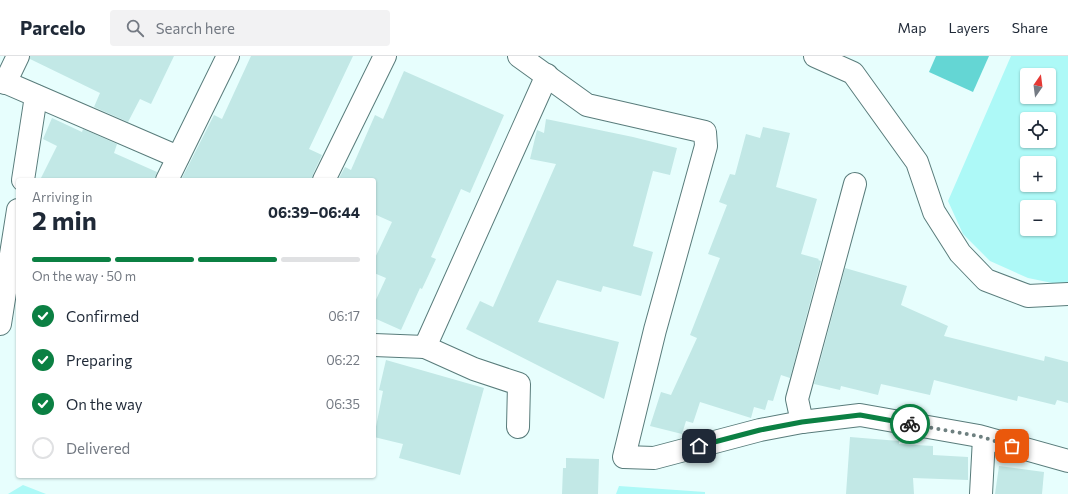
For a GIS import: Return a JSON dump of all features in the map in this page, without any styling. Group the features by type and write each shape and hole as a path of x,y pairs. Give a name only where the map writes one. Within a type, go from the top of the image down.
{"street":[{"path":"18,56 3,82 178,157"},
{"path":"168,178 228,56"},
{"path":"325,178 385,56"},
{"path":"519,56 587,105 705,132 706,146 655,330 624,458 654,458 760,430 802,422 860,415 984,438 1068,461"},
{"path":"815,56 853,73 916,162 934,212 960,252 986,280 1028,296 1068,294"},
{"path":"425,347 547,75"},
{"path":"23,178 36,96"},
{"path":"802,422 797,398 855,184"},
{"path":"0,324 16,223"},
{"path":"376,345 425,347 474,369 519,384 518,427"},
{"path":"981,494 984,438"}],"shaded area":[{"path":"936,56 989,56 973,92 929,72"},
{"path":"1011,56 1068,56 1068,283 1062,285 1028,278 990,261 963,234 948,201"},
{"path":"23,485 46,494 8,494"},
{"path":"619,486 705,492 705,494 616,494"}],"building":[{"path":"30,56 174,56 151,104 140,99 128,122 94,107 100,93 30,59"},
{"path":"251,56 353,56 309,149 322,155 312,178 182,178 214,115 222,119"},
{"path":"404,71 504,115 470,193 461,189 431,257 436,259 422,289 420,288 401,330 376,319 376,300 386,278 376,274 376,256 392,222 376,215 376,178 339,178 345,167 351,170 375,115 383,119"},
{"path":"52,118 82,132 83,129 117,144 114,153 157,172 156,178 41,178 57,146 43,139"},
{"path":"546,119 633,137 677,148 670,175 653,171 633,246 653,252 641,296 603,286 601,292 557,280 538,322 619,342 604,399 466,329 480,301 493,307 556,164 530,159 537,130 544,133"},
{"path":"763,127 790,133 776,187 817,199 801,254 819,259 818,260 821,261 790,378 781,375 773,401 768,400 765,410 754,407 751,418 700,402 693,423 686,421 682,434 650,426 661,392 671,395 697,338 690,335 720,258 708,254 727,205 719,202 730,174 735,175 746,134 760,138"},
{"path":"845,268 907,286 901,305 948,326 944,336 1044,361 1045,356 1068,362 1068,403 1057,400 1055,405 1018,396 1017,401 934,380 930,395 881,384 878,395 841,386 840,390 814,384"},
{"path":"386,360 484,388 460,475 399,458 403,444 376,437 376,427 383,391 379,390"},
{"path":"850,437 899,441 899,444 933,446 933,455 968,457 968,480 913,478 914,494 846,494"},
{"path":"566,458 599,459 598,494 562,494 563,468 566,468"},
{"path":"999,466 1044,472 1042,494 995,494"}],"way so far":[{"path":"910,424 978,436 1012,446"}],"route":[{"path":"699,446 760,430 802,422 860,415 910,424"}]}
